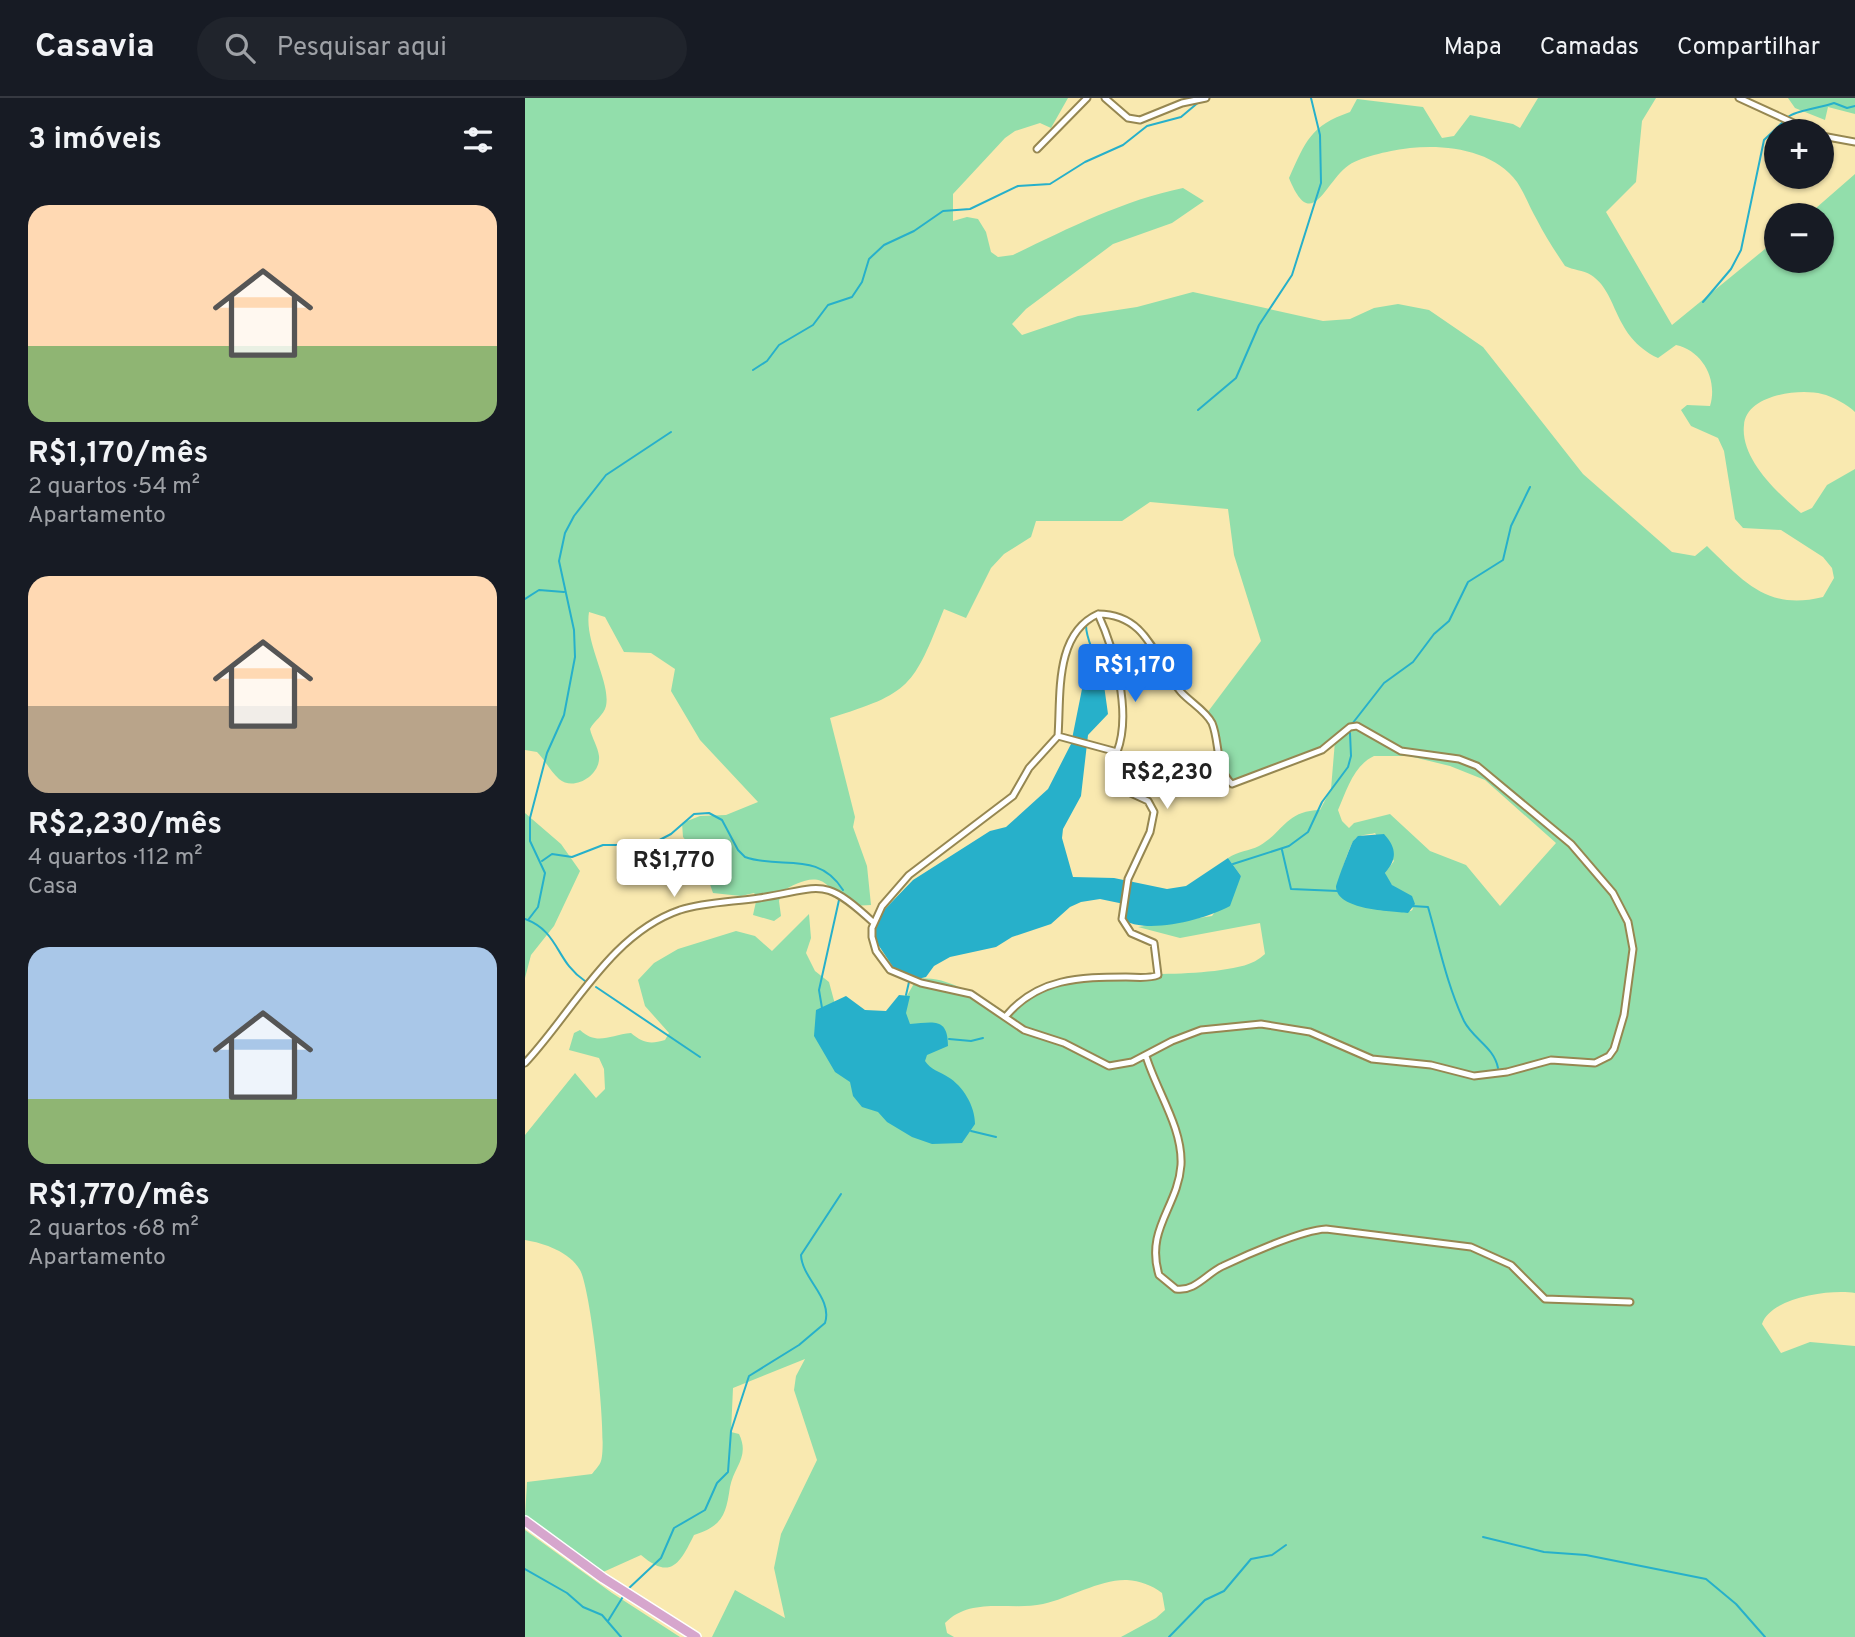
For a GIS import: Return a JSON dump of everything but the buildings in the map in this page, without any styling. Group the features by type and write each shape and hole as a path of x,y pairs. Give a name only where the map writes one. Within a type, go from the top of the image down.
{"main road":[{"path":"525,1521 603,1578 696,1637"}],"street":[{"path":"1037,149 1087,98"},
{"path":"1105,98 1128,118 1139,120 1182,103 1206,98"},
{"path":"1739,98 1785,119"},
{"path":"1834,138 1855,142"},
{"path":"1098,614 1136,627 1150,640 1174,682 1211,722 1218,753 1232,784 1322,750 1354,726 1401,751 1468,762 1509,790 1571,844 1613,893 1628,922 1633,949 1614,1049 1601,1062 1551,1060 1507,1072 1474,1076 1431,1065 1372,1059 1310,1032 1261,1024 1201,1030 1172,1041 1132,1062 1109,1066 1064,1043 1024,1030 971,994 921,983 890,970 876,951 872,937 874,923 899,884 1013,796 1029,768 1058,736 1066,651 1077,628 1098,614"},
{"path":"1006,1016 1020,1000 1054,982 1081,977 1158,975 1154,943 1131,933 1122,919 1128,879 1150,832 1154,812 1148,801 1124,790 1119,779 1117,752 1124,731 1122,706 1111,645 1098,614"},
{"path":"1058,736 1117,752"},
{"path":"525,1063 623,946 652,923 679,911 706,903 825,887 845,896 874,923"},
{"path":"1146,1056 1173,1127 1180,1155 1179,1175 1156,1235 1154,1250 1159,1275 1176,1289 1191,1288 1229,1263 1303,1234 1326,1229 1471,1247 1511,1265 1545,1300 1630,1302"}],"green space":[{"path":"525,98 1068,98 1051,128 1040,123 1015,131 1005,138 953,194 953,221 967,217 978,219 986,232 991,252 998,257 1013,255 1096,216 1161,193 1183,188 1204,201 1172,223 1113,244 1026,309 1012,324 1022,335 1078,316 1137,307 1193,292 1323,321 1350,319 1374,308 1398,304 1429,310 1483,347 1583,474 1672,552 1695,556 1707,546 1745,582 1772,597 1787,600 1823,597 1834,578 1832,568 1823,557 1781,530 1743,528 1735,519 1724,451 1718,438 1691,426 1681,410 1687,405 1710,406 1712,386 1701,360 1686,348 1676,345 1658,358 1643,349 1624,327 1600,283 1588,273 1565,266 1543,232 1517,182 1507,171 1483,156 1454,149 1424,147 1370,156 1349,165 1340,172 1319,199 1312,203 1305,202 1297,194 1289,178 1311,136 1326,123 1350,112 1357,99 1423,107 1442,138 1454,136 1470,115 1513,124 1520,128 1538,98 1656,98 1642,121 1636,182 1606,212 1672,325 1764,250 1764,273 1834,273 1834,203 1822,203 1855,174 1855,412 1826,395 1812,392 1788,393 1763,400 1754,407 1747,415 1744,437 1762,474 1801,513 1812,508 1827,485 1855,469 1855,1293 1832,1292 1789,1301 1777,1307 1762,1324 1781,1353 1810,1342 1855,1346 1855,1637 1121,1637 1156,1618 1165,1610 1162,1593 1154,1588 1137,1581 1117,1580 1043,1604 967,1610 945,1623 947,1633 954,1637 712,1637 735,1590 785,1618 774,1568 781,1534 817,1460 794,1390 796,1376 805,1359 733,1388 731,1432 739,1434 743,1449 727,1505 717,1523 694,1535 684,1554 673,1565 660,1567 641,1555 601,1573 525,1517 527,1482 592,1474 600,1463 603,1448 593,1334 580,1270 570,1258 556,1249 525,1240 525,1135 575,1073 596,1098 605,1089 604,1069 599,1058 569,1050 574,1033 580,1030 598,1039 631,1033 646,1042 665,1040 669,1033 645,1006 638,980 654,963 678,949 736,931 755,936 772,951 809,914 811,938 806,953 815,971 829,982 836,1008 892,1022 916,980 949,983 1004,1012 1027,996 1053,985 1079,979 1193,973 1250,964 1265,954 1260,923 1180,938 1138,927 1212,916 1241,876 1228,858 1259,846 1299,814 1320,810 1331,789 1335,741 1319,751 1235,781 1226,781 1216,757 1207,713 1261,641 1234,555 1228,509 1150,502 1122,521 1036,521 1031,537 1004,554 991,568 966,618 944,609 925,655 906,683 878,701 830,718 855,817 853,827 867,866 871,905 852,906 828,893 828,886 823,882 811,880 782,891 779,901 781,916 774,921 753,915 757,897 754,893 741,896 713,893 701,858 683,837 682,823 700,816 726,815 758,802 700,740 671,691 675,669 651,653 624,652 605,617 589,612 590,636 607,696 605,709 590,729 599,756 596,769 585,780 565,783 537,752 525,750","holes":["1374,756 1409,756 1450,766 1485,780 1556,843 1500,906 1466,865 1430,851 1390,814 1354,823 1349,828 1342,821 1338,810 1352,779 1367,760","1375,833 1394,861 1385,873 1410,904 1413,909 1411,911 1394,910 1338,894 1343,866 1356,838"]},
{"path":"1788,98 1855,98 1855,114 1828,107 1825,119 1795,108"},
{"path":"525,813 561,844 580,871 554,926 531,955 525,978"},
{"path":"525,1530 612,1593 680,1637 525,1637"}],"water":[{"path":"1085,674 1103,678 1108,714 1088,735 1081,796 1063,829 1062,838 1073,877 1114,878 1167,889 1186,886 1228,858 1241,876 1230,906 1193,920 1149,926 1126,921 1124,904 1100,899 1081,902 1070,907 1051,924 1012,937 996,947 950,957 934,966 926,977 918,979 895,970 875,940 875,928 885,909 913,880 990,831 1006,827 1048,789 1071,744"},
{"path":"1384,834 1394,853 1392,863 1385,873 1392,885 1412,896 1415,904 1408,913 1354,905 1339,895 1336,887 1353,841 1358,836"},
{"path":"899,995 910,996 906,1013 910,1024 937,1023 945,1030 948,1046 927,1055 925,1061 959,1086 967,1097 975,1124 962,1143 932,1144 912,1137 887,1122 878,1112 862,1107 853,1096 850,1082 835,1072 814,1036 816,1010 846,996 865,1010 886,1011"}],"waterway":[{"path":"1198,410 1236,378 1259,325 1292,275 1321,183 1320,135 1311,98"},
{"path":"753,370 767,361 779,345 813,325 828,305 852,297 862,282 869,259 884,245 914,231 943,211 970,209 1018,186 1050,184 1085,162 1123,145 1147,126 1181,117 1200,101"},
{"path":"1788,117 1834,103 1847,108 1855,106"},
{"path":"1703,302 1731,269 1741,250 1764,140"},
{"path":"528,920 538,907 545,873 530,841 530,818 547,753 564,715 575,657 574,630 559,561 565,533 574,516 606,475 671,432"},
{"path":"1352,724 1384,683 1413,662 1434,634 1449,621 1468,582 1503,560 1511,526 1530,487"},
{"path":"525,599 539,590 564,592"},
{"path":"1086,625 1096,663 1096,676"},
{"path":"1233,864 1289,846 1308,832 1322,802 1348,767 1351,756 1350,733"},
{"path":"542,861 552,854 572,857 603,845 650,845 671,834 694,814 709,813 722,820 738,850 745,857 759,861 810,865 833,878 843,890"},
{"path":"1282,850 1291,889 1338,891"},
{"path":"822,1008 819,990 839,900"},
{"path":"1412,906 1428,907 1448,979 1464,1021 1492,1054 1498,1068"},
{"path":"525,919 545,931 568,965 585,981"},
{"path":"906,995 909,982"},
{"path":"596,987 700,1057"},
{"path":"949,1039 971,1041 983,1038"},
{"path":"971,1131 996,1137"},
{"path":"627,1590 661,1558 674,1528 705,1510 717,1483 728,1472 731,1431 749,1376 799,1345 825,1323 825,1305 806,1272 801,1255 841,1194"},
{"path":"1483,1537 1544,1552 1586,1555 1706,1579 1736,1604 1765,1637"},
{"path":"1169,1637 1205,1600 1224,1591 1251,1559 1272,1555 1286,1545"},
{"path":"525,1569 567,1593 583,1607 602,1615 621,1637"},
{"path":"608,1621 624,1595"}]}
